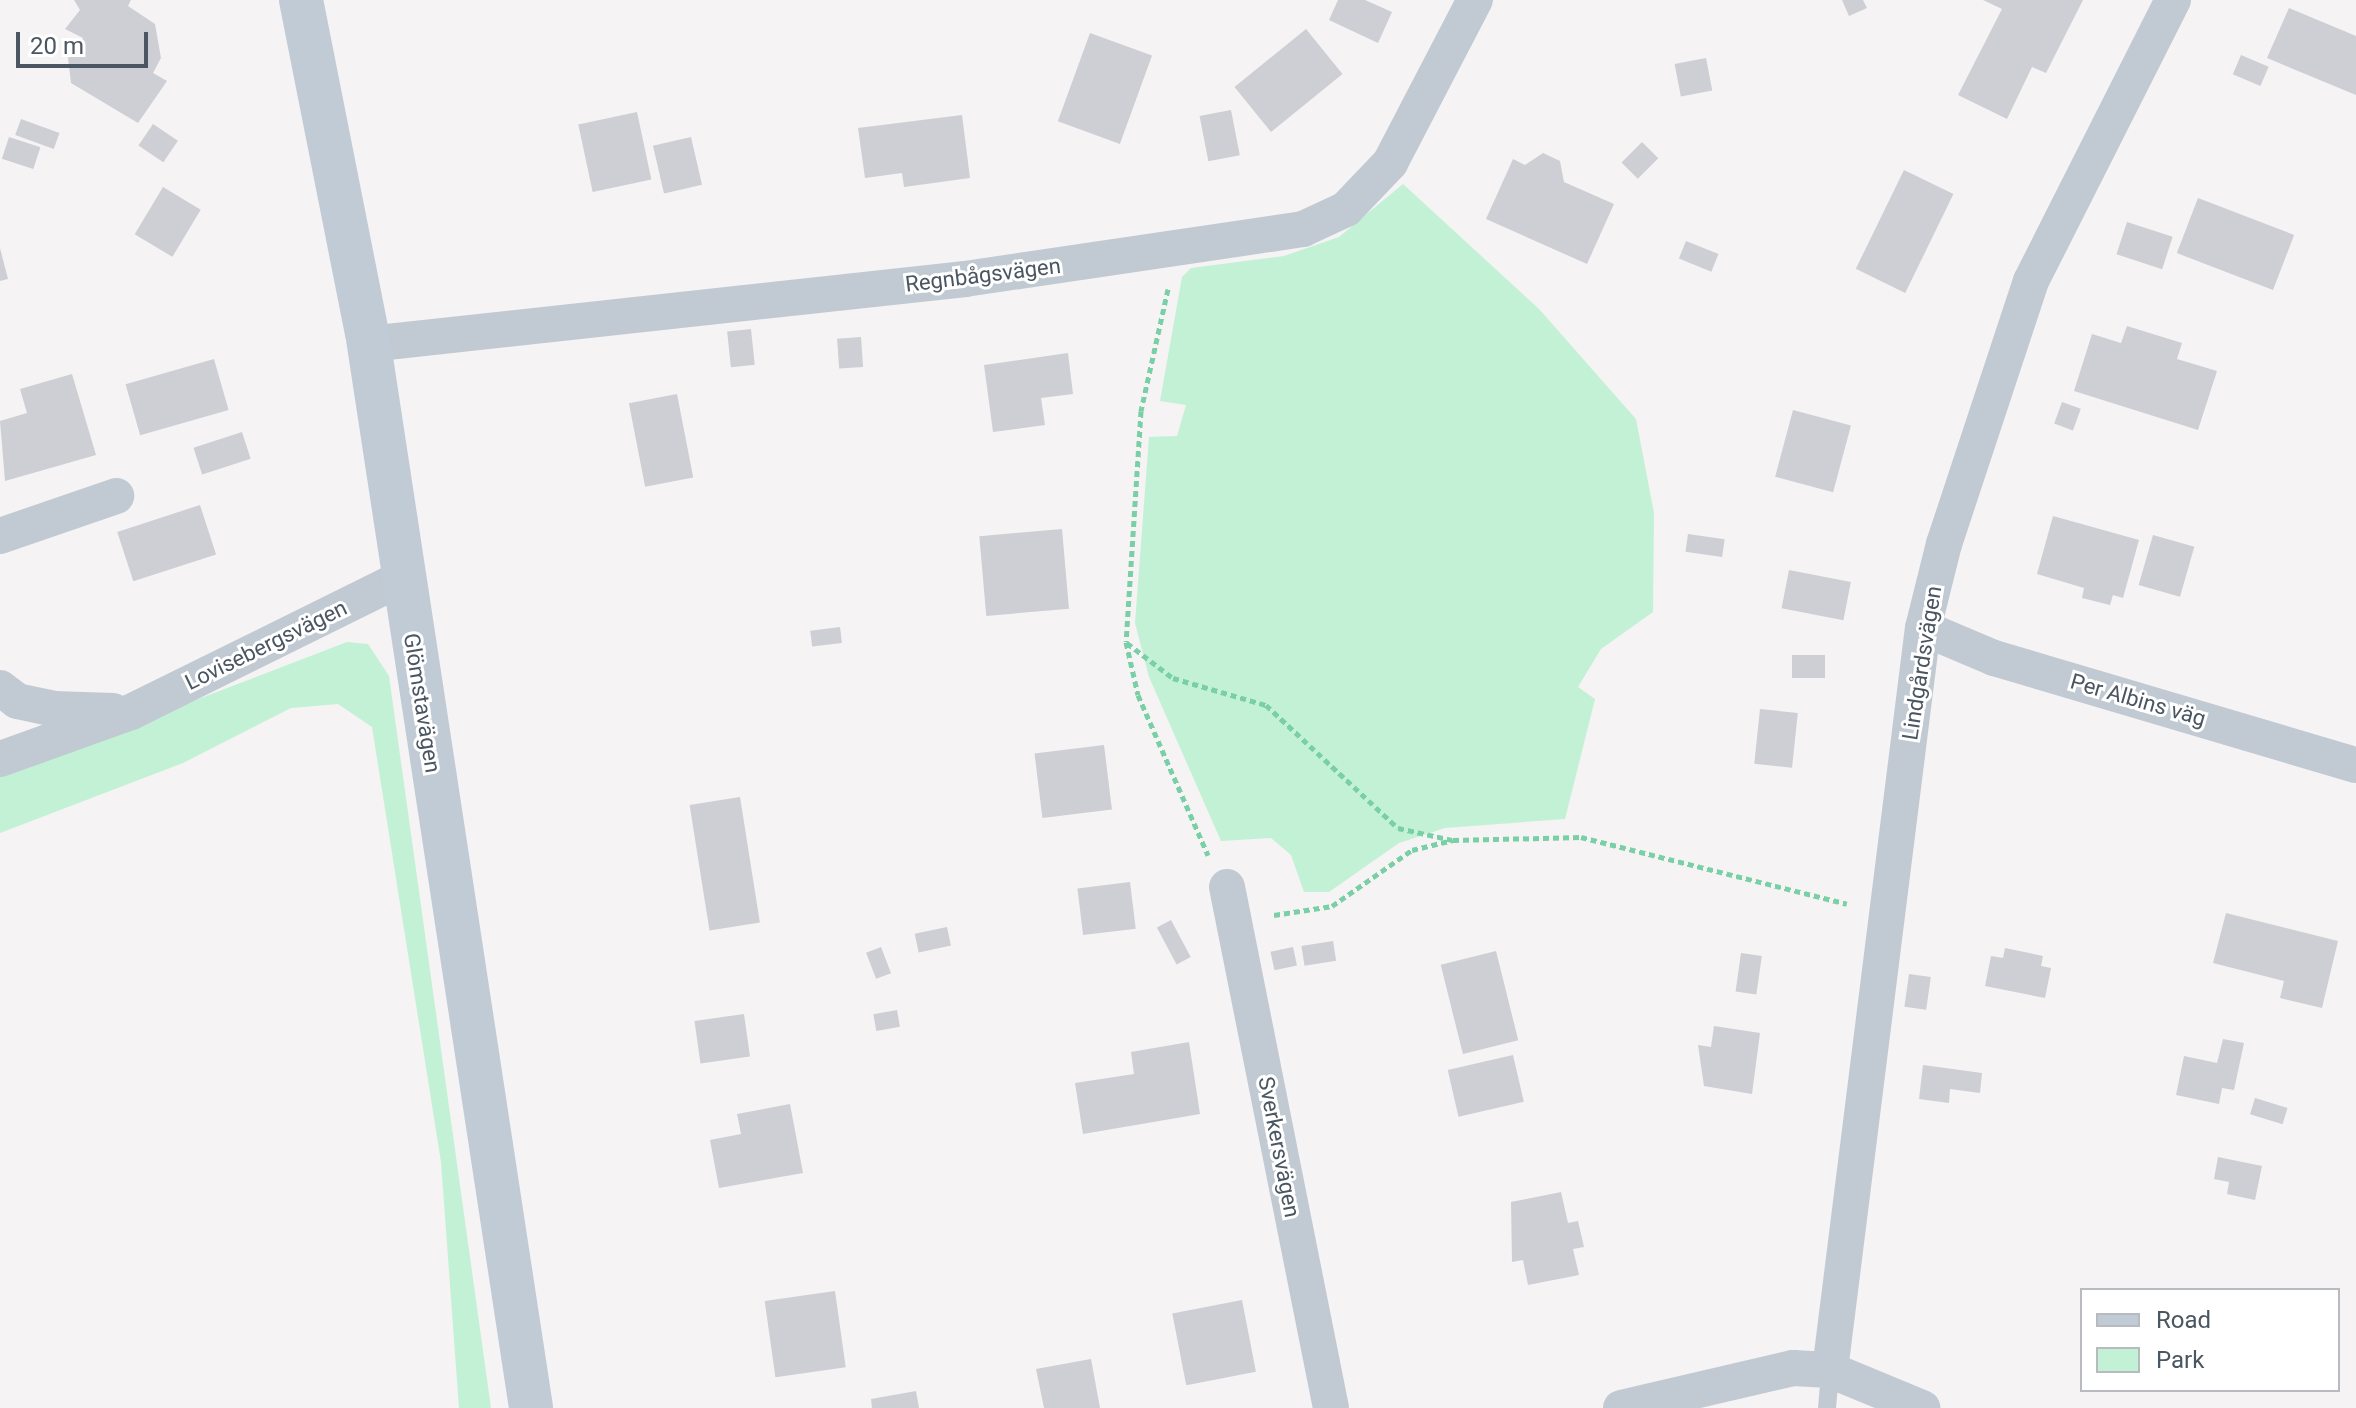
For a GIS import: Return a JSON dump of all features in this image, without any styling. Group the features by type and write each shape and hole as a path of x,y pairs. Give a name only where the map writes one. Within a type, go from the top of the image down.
{"main road":[{"name":"Glömstavägen","path":"301,0 369,344 402,578 531,1408"}],"street":[{"name":"Regnbågsvägen","path":"369,344 1270,238 1326,221 1355,201 1390,163 1475,0"},
{"name":"Lindgårdsvägen","path":"1830,1370 1923,628 2031,281 2173,0"},
{"path":"0,536 116,496"},
{"name":"Lovisebergsvägen","path":"0,759 131,712 402,578"},
{"name":"Per Albins väg","path":"1923,628 1994,658 2356,765"},
{"name":"Lovisebergsvägen","path":"0,688 17,701 54,709 131,712"},
{"name":"Sverkersvägen","path":"1227,887 1331,1408"},
{"path":"1621,1408 1761,1373 1830,1370 1922,1408"}],"lane":[{"path":"1827,1408 1830,1370"}],"path":[{"path":"1174,249 1139,427 1126,642 1162,757 1227,887"},
{"path":"1126,642 1173,678 1266,705 1398,828 1453,840"},
{"path":"1236,922 1332,906 1412,850 1453,840 1581,837 1887,914"}],"green space":[{"path":"1403,184 1539,309 1636,419 1654,513 1653,612 1601,649 1578,687 1595,699 1565,819 1445,828 1399,843 1329,892 1304,892 1291,855 1271,838 1221,841 1149,677 1135,623 1149,437 1177,436 1186,405 1160,401 1182,277 1191,268 1284,256 1339,237"},
{"path":"347,642 368,644 389,676 491,1408 459,1408 441,1162 372,727 338,704 291,708 183,763 0,833 0,775"}],"building":[{"path":"74,0 131,0 128,6 155,24 161,58 153,73 167,81 138,123 71,83 68,58 83,38 65,29 80,10"},
{"path":"1338,0 1365,0 1392,12 1378,43 1329,20"},
{"path":"1842,0 1863,0 1867,8 1849,16"},
{"path":"1983,0 2083,0 2046,73 2032,67 2007,119 1958,95 2002,9"},
{"path":"2289,8 2356,36 2356,95 2267,58"},
{"path":"1306,29 1343,74 1271,132 1235,87"},
{"path":"1090,33 1152,56 1120,144 1058,121"},
{"path":"2241,55 2269,67 2260,86 2233,74"},
{"path":"1706,58 1712,90 1681,96 1675,64"},
{"path":"1231,110 1240,155 1208,161 1200,116"},
{"path":"637,112 651,179 593,192 578,124"},
{"path":"962,115 970,178 904,187 902,173 865,178 858,128"},
{"path":"21,119 60,133 54,149 15,135"},
{"path":"153,124 178,141 163,162 138,146"},
{"path":"9,137 40,147 33,169 2,159"},
{"path":"691,137 702,185 664,194 653,146"},
{"path":"1642,142 1658,158 1638,179 1621,163"},
{"path":"1543,153 1560,161 1564,182 1614,204 1587,264 1486,219 1513,159 1525,165"},
{"path":"1904,170 1953,194 1905,293 1856,269"},
{"path":"163,187 201,210 172,257 135,234"},
{"path":"2198,198 2294,235 2273,290 2177,253"},
{"path":"2127,222 2173,237 2162,269 2116,254"},
{"path":"1686,241 1718,254 1711,272 1679,259"},
{"path":"0,248 8,279 0,281"},
{"path":"2127,326 2182,343 2177,359 2217,371 2198,430 2074,391 2092,334 2121,343"},
{"path":"751,329 755,365 731,367 727,332"},
{"path":"861,337 863,367 839,369 837,339"},
{"path":"1068,353 1073,394 1041,398 1045,425 993,432 984,365"},
{"path":"214,359 229,410 140,435 126,384"},
{"path":"72,374 96,455 5,481 0,421 27,413 20,389"},
{"path":"677,394 693,477 645,487 629,403"},
{"path":"2062,402 2081,409 2073,430 2054,424"},
{"path":"1793,410 1851,426 1833,492 1775,477"},
{"path":"242,432 251,459 202,474 193,448"},
{"path":"200,505 216,554 133,581 117,532"},
{"path":"2053,516 2139,540 2123,598 2113,595 2110,605 2082,598 2084,588 2037,574"},
{"path":"1062,529 1069,609 986,616 979,536"},
{"path":"1688,534 1725,539 1722,557 1685,552"},
{"path":"2153,535 2194,547 2180,597 2139,585"},
{"path":"1789,570 1851,582 1843,620 1782,608"},
{"path":"840,627 842,643 812,647 810,631"},
{"path":"1792,655 1825,655 1825,678 1792,678"},
{"path":"1760,709 1798,713 1792,768 1754,764"},
{"path":"1104,745 1112,810 1042,818 1035,754"},
{"path":"740,797 760,922 709,930 690,805"},
{"path":"1130,882 1136,929 1083,935 1077,888"},
{"path":"2226,913 2338,941 2322,1008 2280,998 2284,981 2213,963"},
{"path":"1171,920 1191,957 1177,965 1157,928"},
{"path":"947,927 951,946 919,952 915,934"},
{"path":"1333,941 1336,961 1305,966 1301,946"},
{"path":"881,947 891,973 876,979 866,953"},
{"path":"1293,947 1297,966 1274,970 1271,952"},
{"path":"2005,948 2043,956 2041,966 2051,968 2045,998 1985,986 1991,956 2003,958"},
{"path":"1496,951 1518,1040 1463,1054 1441,965"},
{"path":"1741,953 1762,956 1756,995 1736,992"},
{"path":"1909,974 1931,977 1926,1010 1904,1007"},
{"path":"897,1010 900,1027 876,1031 873,1014"},
{"path":"744,1014 750,1057 700,1064 694,1021"},
{"path":"1714,1026 1760,1033 1752,1094 1704,1086 1698,1045 1711,1047"},
{"path":"2223,1039 2244,1043 2234,1090 2222,1088 2219,1104 2176,1095 2184,1056 2217,1063"},
{"path":"1189,1042 1200,1114 1083,1134 1075,1083 1134,1074 1131,1052"},
{"path":"1513,1055 1524,1102 1459,1117 1448,1070"},
{"path":"1923,1065 1982,1073 1980,1093 1950,1089 1949,1103 1919,1099"},
{"path":"2255,1098 2288,1108 2283,1124 2250,1114"},
{"path":"790,1104 803,1173 719,1188 710,1140 741,1134 737,1114"},
{"path":"2218,1157 2262,1166 2255,1200 2227,1194 2229,1182 2214,1179"},
{"path":"1561,1192 1568,1223 1578,1221 1584,1247 1573,1249 1579,1275 1528,1285 1523,1260 1512,1262 1511,1202"},
{"path":"835,1291 846,1367 775,1377 765,1301"},
{"path":"1242,1300 1256,1372 1186,1385 1172,1314"},
{"path":"1091,1359 1100,1408 1044,1408 1036,1369"},
{"path":"916,1391 919,1408 872,1408 871,1399"}]}
